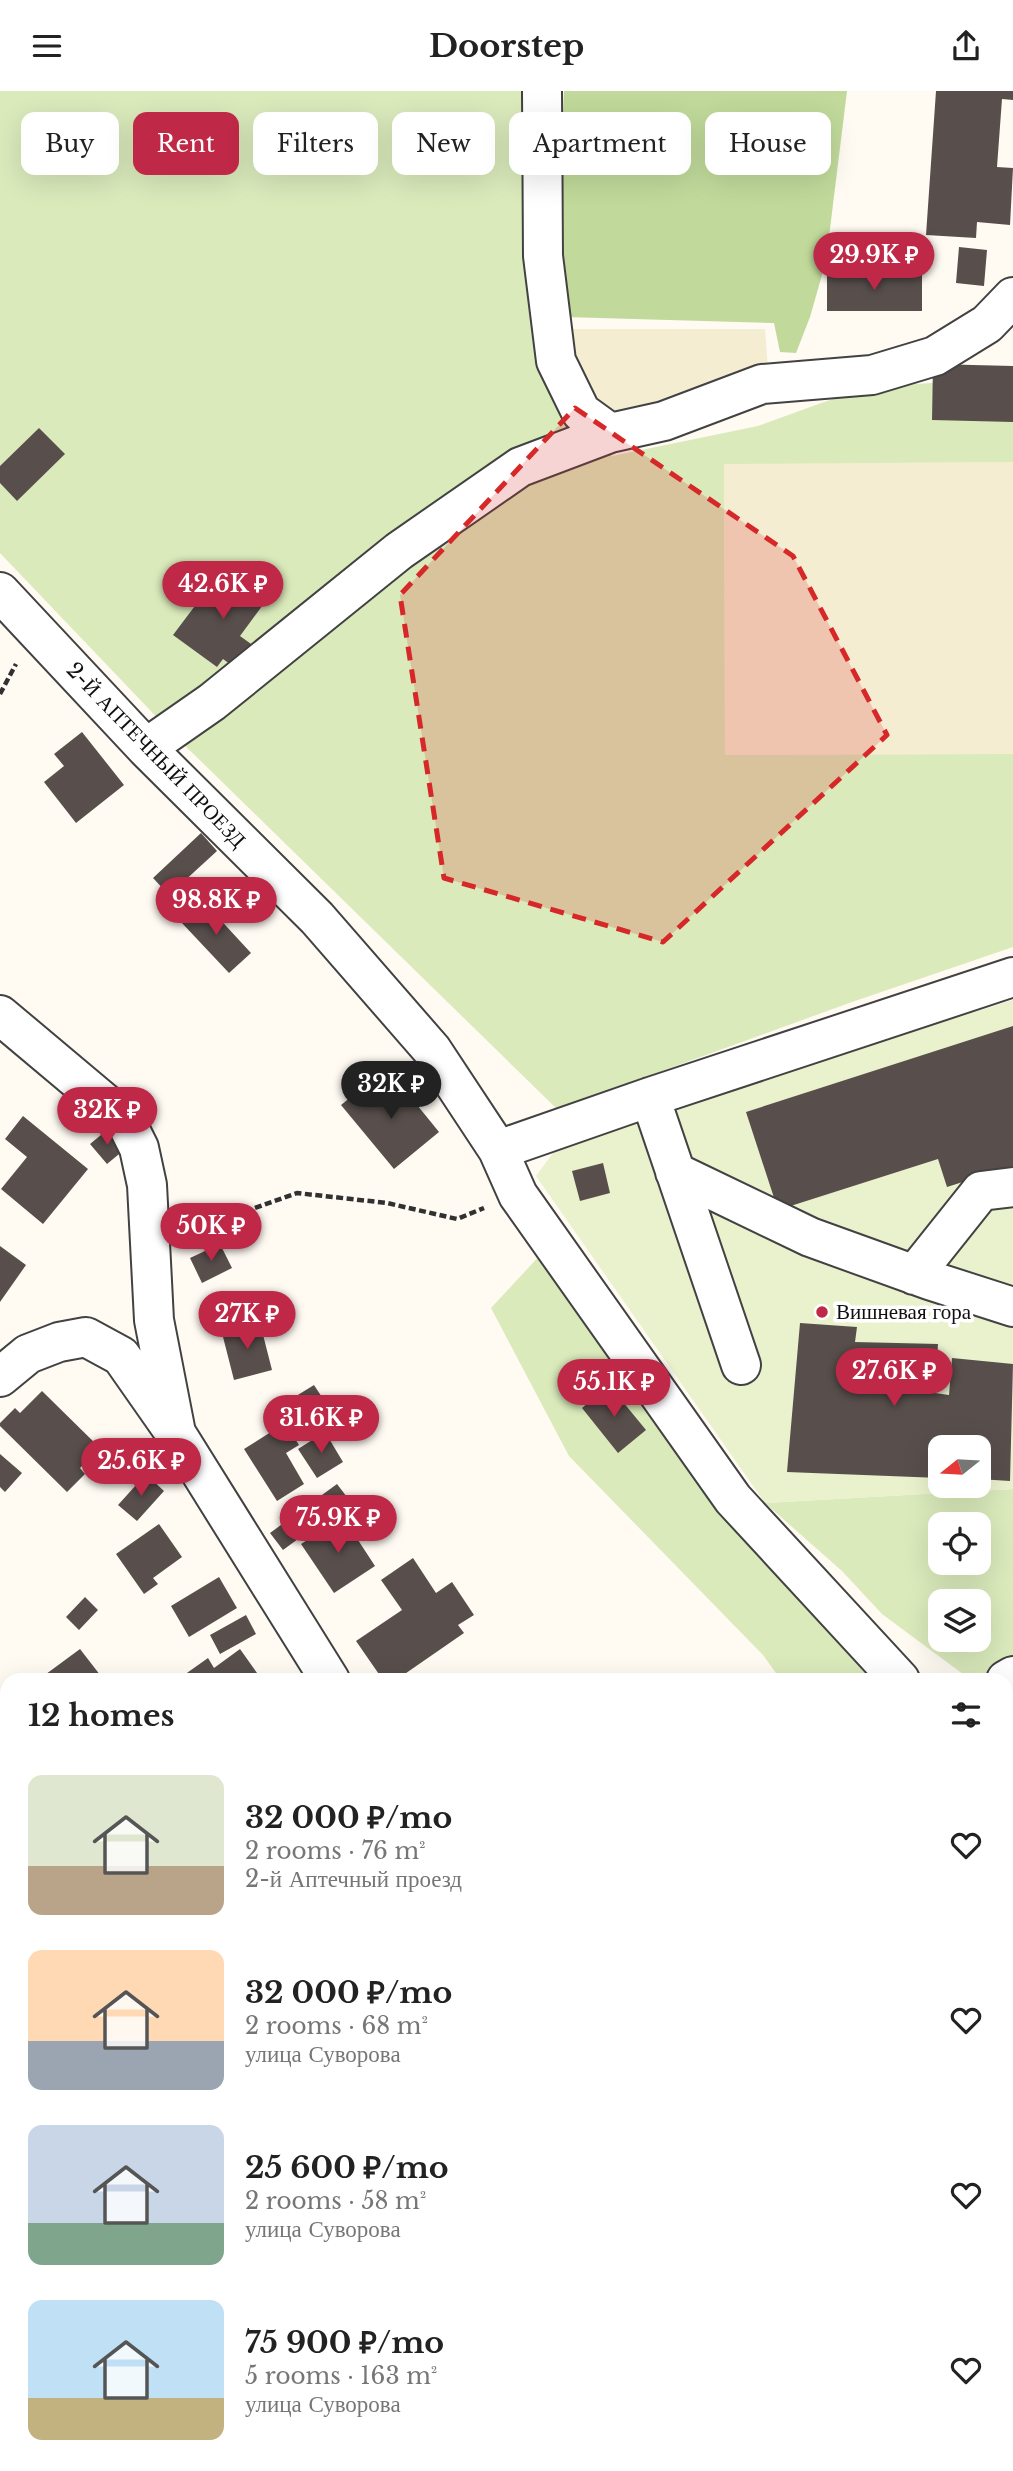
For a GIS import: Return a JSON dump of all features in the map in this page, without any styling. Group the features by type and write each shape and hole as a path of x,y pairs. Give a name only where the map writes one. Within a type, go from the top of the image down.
{"street":[{"path":"542,91 543,256 556,361 581,412 610,433"},
{"path":"146,748 212,702 399,551 520,467 610,433 664,421 762,384 872,375 935,356 986,324 1013,297"},
{"name":"2-Й АПТЕЧНЫЙ ПРОЕЗД","path":"0,592 146,748 317,918 432,1050 498,1150 518,1195 733,1499 894,1673"},
{"path":"498,1150 1013,977"},
{"path":"0,1015 125,1120 139,1148 147,1185 154,1320 176,1433"},
{"path":"650,1097 741,1365"},
{"path":"675,1172 810,1237 1013,1307"},
{"path":"914,1275 981,1191 1013,1187"},
{"path":"0,1377 28,1354 59,1342 86,1337 121,1356 176,1433 326,1673"}],"path":[{"path":"151,1267 221,1220 298,1193 387,1203 457,1219 518,1195"}],"highlighted area":[{"path":"575,408 793,556 887,735 663,942 444,878 400,595"}],"shaded area":[{"path":"568,329 765,329 768,369 674,402 611,413 582,393"},
{"path":"1013,462 1013,754 725,755 724,463"}],"green space":[{"path":"0,91 527,91 531,112 509,112 509,175 541,175 584,425 612,456 758,426 863,388 1013,377 1013,462 724,464 725,755 1013,754 1013,947 557,1109 169,730 0,553"},
{"path":"564,91 847,91 826,261 810,317 796,353 780,352 774,323 565,317 563,175 691,175 691,112 563,112"},
{"name":"Вишневая гора","path":"1013,1000 1013,1489 991,1490 991,1435 928,1435 928,1494 765,1503 536,1176 561,1142"},
{"path":"543,1252 805,1608 849,1644 872,1673 776,1673 763,1655 569,1456 491,1308"},
{"path":"1013,1489 1013,1673 962,1673 933,1652 991,1652 991,1589 928,1589 928,1648 882,1614 842,1571 765,1503 928,1494 928,1498 991,1498 991,1490"}],"building":[{"path":"936,91 1013,91 1013,100 1002,99 997,167 1013,168 1010,225 977,222 976,238 926,235"},
{"path":"959,247 987,250 984,286 956,283"},
{"path":"827,273 922,274 922,311 827,311"},
{"path":"933,364 1013,366 1013,422 932,420"},
{"path":"39,428 65,454 17,501 0,483 0,466"},
{"path":"225,566 268,598 240,636 258,649 241,672 223,659 217,667 173,635"},
{"path":"82,732 124,785 76,823 44,782 64,766 54,754"},
{"path":"201,833 217,851 169,895 153,878"},
{"path":"203,901 251,953 229,973 181,922"},
{"path":"1013,1026 1013,1166 947,1187 938,1159 778,1210 746,1112"},
{"path":"396,1079 439,1132 394,1169 341,1105 372,1080 381,1091"},
{"path":"23,1116 88,1169 43,1224 1,1189 27,1157 5,1139"},
{"path":"107,1130 124,1150 107,1164 90,1144"},
{"path":"603,1163 610,1193 580,1201 572,1171"},
{"path":"220,1244 232,1268 202,1283 190,1258"},
{"path":"0,1246 26,1265 0,1302"},
{"path":"260,1323 272,1370 234,1380 222,1333"},
{"path":"800,1323 857,1327 855,1342 938,1344 935,1393 949,1395 952,1358 1013,1364 1010,1481 991,1480 991,1435 928,1435 928,1478 787,1472"},
{"path":"314,1385 333,1414 299,1435 280,1406"},
{"path":"609,1385 646,1430 618,1453 582,1408"},
{"path":"42,1391 100,1448 80,1468 85,1474 67,1492 0,1426 15,1408 20,1413"},
{"path":"285,1423 299,1445 286,1453 304,1484 277,1501 244,1449"},
{"path":"325,1432 343,1462 317,1478 298,1449"},
{"path":"0,1454 22,1473 5,1492 0,1487"},
{"path":"146,1474 164,1491 137,1521 118,1505"},
{"path":"337,1484 350,1501 283,1550 270,1533"},
{"path":"343,1517 375,1566 334,1593 301,1544"},
{"path":"159,1524 182,1557 153,1578 158,1584 144,1594 116,1554"},
{"path":"413,1558 436,1593 452,1582 474,1615 458,1625 464,1633 406,1673 378,1673 356,1641 402,1610 381,1580"},
{"path":"219,1577 237,1608 189,1637 171,1606"},
{"path":"85,1597 98,1610 79,1630 66,1617"},
{"path":"246,1615 256,1634 220,1654 210,1635"},
{"path":"80,1649 99,1673 47,1673"},
{"path":"240,1649 257,1673 187,1673 208,1658 214,1668"}],"place":[{"name":"Вишневая гора","path":"822,1312"}]}
